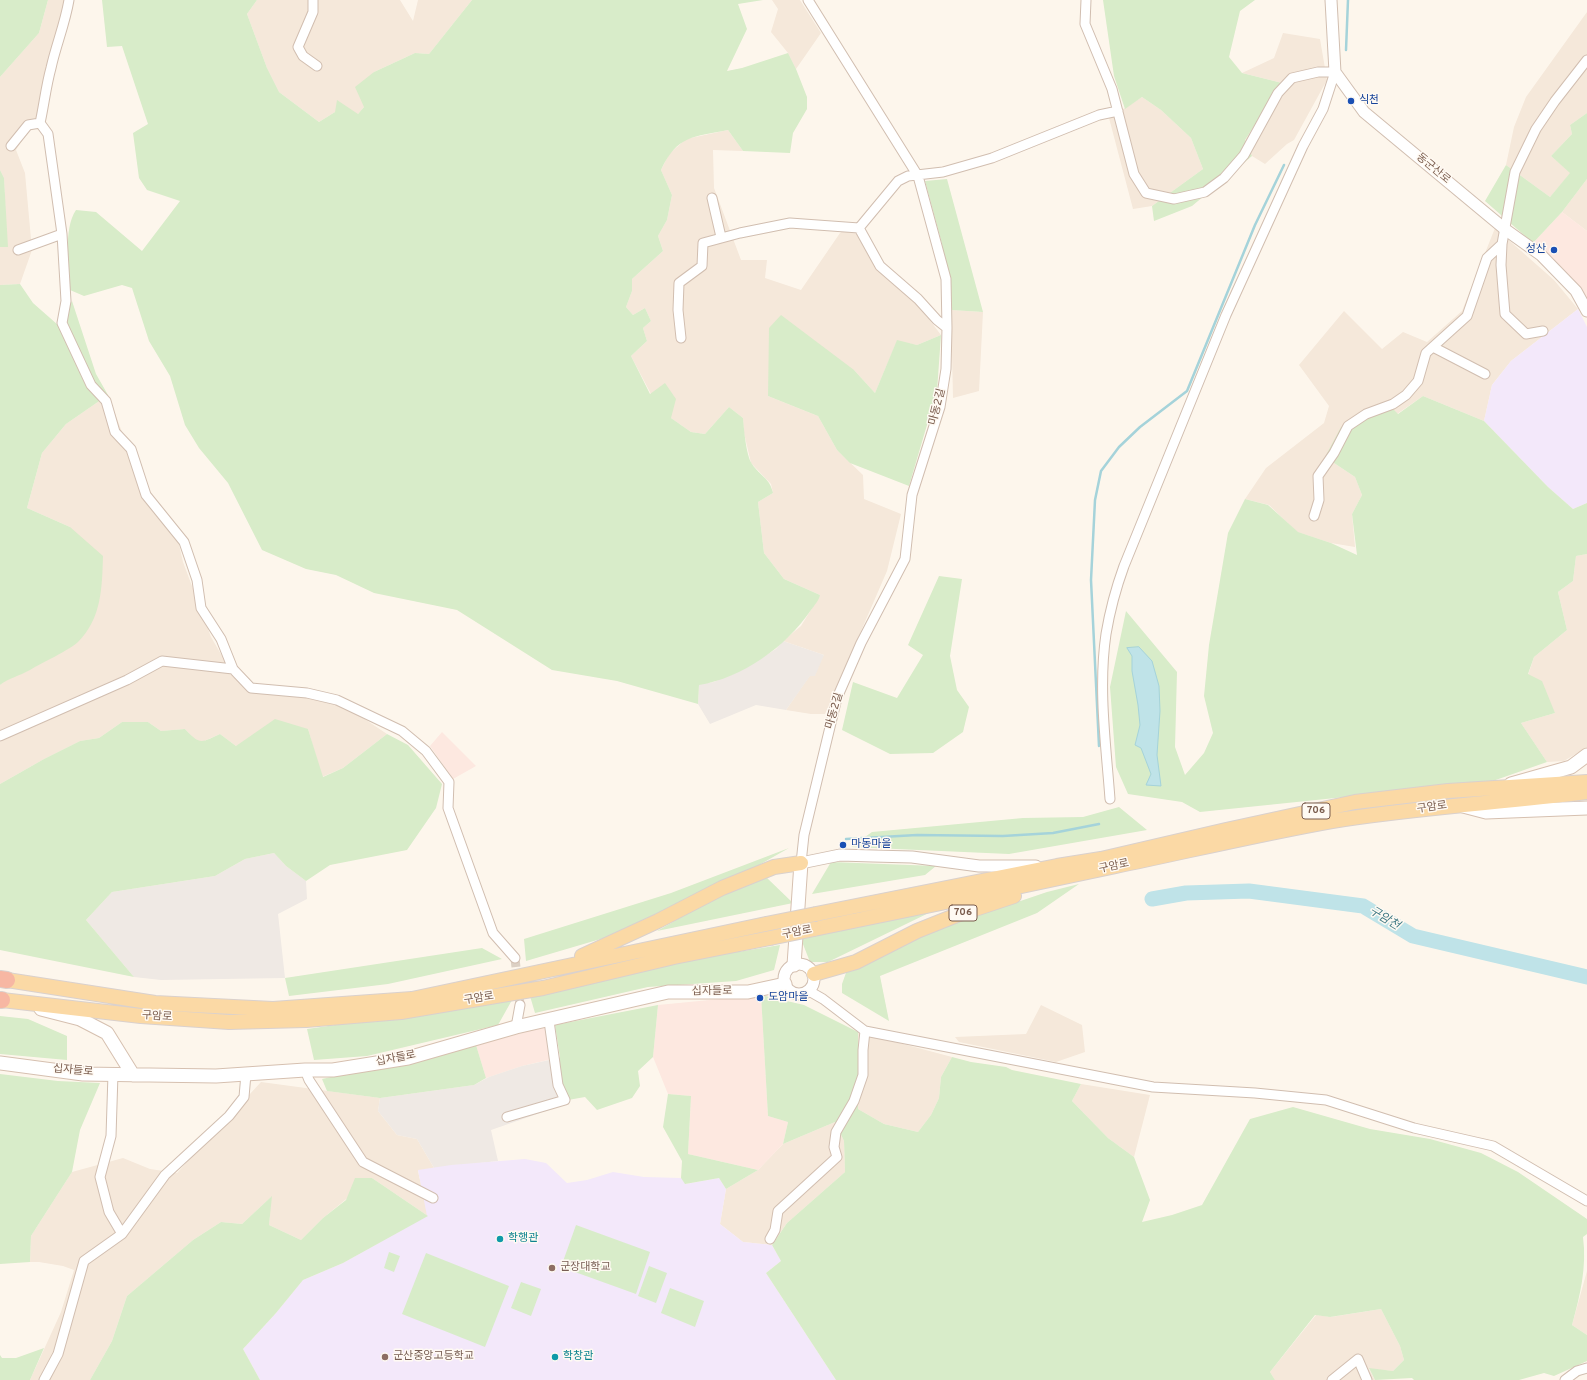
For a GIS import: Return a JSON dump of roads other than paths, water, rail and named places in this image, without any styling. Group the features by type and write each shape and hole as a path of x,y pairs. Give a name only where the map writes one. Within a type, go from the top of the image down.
{"main road":[{"path":"1502,787 1571,767 1587,756"},
{"name":"구암로","path":"4,980 154,1003 274,1009 412,999 766,924 1057,866 1101,859 1355,802 1448,791 1502,787 1584,788"},
{"name":"구암로","path":"1,1000 141,1016 229,1022 322,1019 401,1012 542,988 674,957 1119,866 1189,849 1334,821 1584,788"},
{"path":"1457,804 1486,812 1587,808"},
{"path":"558,967 658,921 722,888 774,867 801,863 794,965"},
{"name":"706","path":"814,974 856,962 918,931 957,915 1009,897 1119,866"},
{"name":"십자들로","path":"0,1063 83,1074 216,1076 305,1070 333,1070 408,1058 516,1027 668,992 748,992 785,984"},
{"path":"1,1000 80,1019 107,1033 133,1074"}],"street":[{"path":"69,0 65,22 57,43 49,76 40,123 48,134 62,234 66,301 62,323 90,385 106,401 115,432 131,449 146,495 184,542 197,580 202,608 221,639 233,669 251,688 307,693 337,700 402,731 426,751 449,782 448,808 493,933 515,958"},
{"path":"313,0 313,12 298,47 303,56 317,66"},
{"name":"마동2길","path":"801,863 804,835 837,698 871,624 905,559 912,495 940,407 946,369 947,328 946,279 918,176 808,0"},
{"path":"1086,0 1085,24 1112,89 1134,174 1146,193 1174,199 1205,192 1224,178 1244,155 1278,93 1292,78 1318,72 1335,72"},
{"path":"1110,799 1103,697 1106,635 1112,602 1124,566 1226,315 1303,146 1324,109 1335,72 1331,0"},
{"path":"1543,331 1526,334 1505,314 1501,265 1502,244 1506,230 1515,172 1536,129 1554,101 1587,60"},
{"name":"동군산로","path":"1335,72 1364,112 1506,230 1541,255 1576,290 1587,311"},
{"path":"859,228 898,181 908,176 943,172 992,158 1099,115 1118,111"},
{"path":"11,146 28,126 40,123"},
{"path":"712,198 721,237"},
{"path":"681,338 678,310 679,283 702,266 703,243 721,237 790,223 859,228"},
{"path":"859,228 880,266 918,299 937,320 947,328"},
{"path":"18,250 62,234"},
{"path":"1314,516 1319,500 1318,476 1334,453 1348,426 1366,414 1393,404 1406,395 1418,381 1426,353 1467,316 1487,258 1502,244"},
{"path":"1433,347 1485,374"},
{"path":"0,736 127,680 162,661 233,669"},
{"name":"706","path":"801,863 840,856 866,856 912,857 979,866 1057,866"},
{"path":"804,964 814,974 814,983 809,991 800,995 791,992 784,980 787,970 794,965 804,964"},
{"path":"809,991 824,999 865,1031 1153,1087 1255,1093 1326,1100 1414,1128 1493,1146 1587,1201"},
{"path":"516,1027 520,1005"},
{"path":"507,1117 565,1100 558,1085 549,1020"},
{"path":"770,1239 775,1230 778,1211 837,1157 834,1147 836,1132 854,1100 863,1075 865,1031"},
{"path":"305,1070 309,1080 363,1162 433,1198"},
{"path":"113,1074 110,1136 100,1177 109,1212 122,1234"},
{"path":"44,1380 58,1354 84,1261 122,1234 166,1175 229,1116 244,1097 246,1074"},
{"path":"1332,1380 1358,1359 1367,1380"},
{"path":"1565,1380 1577,1371 1587,1368"}],"water":[{"path":"1139,647 1152,661 1159,686 1160,711 1157,755 1161,786 1146,785 1151,774 1141,748 1135,745 1140,725 1132,671 1132,656 1127,648"}],"waterway":[{"path":"1346,50 1348,0"},
{"path":"1099,746 1091,580 1095,500 1101,471 1119,447 1140,427 1187,391 1255,225 1284,165"},
{"path":"846,839 917,835 1003,836 1053,833 1099,824"},
{"name":"구암천","path":"1152,899 1186,893 1249,891 1363,906 1413,936 1587,977"}],"tunnel":[{"path":"515,958 520,1005"}],"place":[{"name":"식천","path":"1351,101"},
{"name":"성산","path":"1554,250"},
{"name":"마동마을","path":"843,845"},
{"name":"도암마을","path":"760,998"},
{"name":"학행관","path":"500,1239"},
{"name":"군장대학교","path":"552,1268"},
{"name":"군산중앙고등학교","path":"385,1357"},
{"name":"학창관","path":"555,1357"}]}
